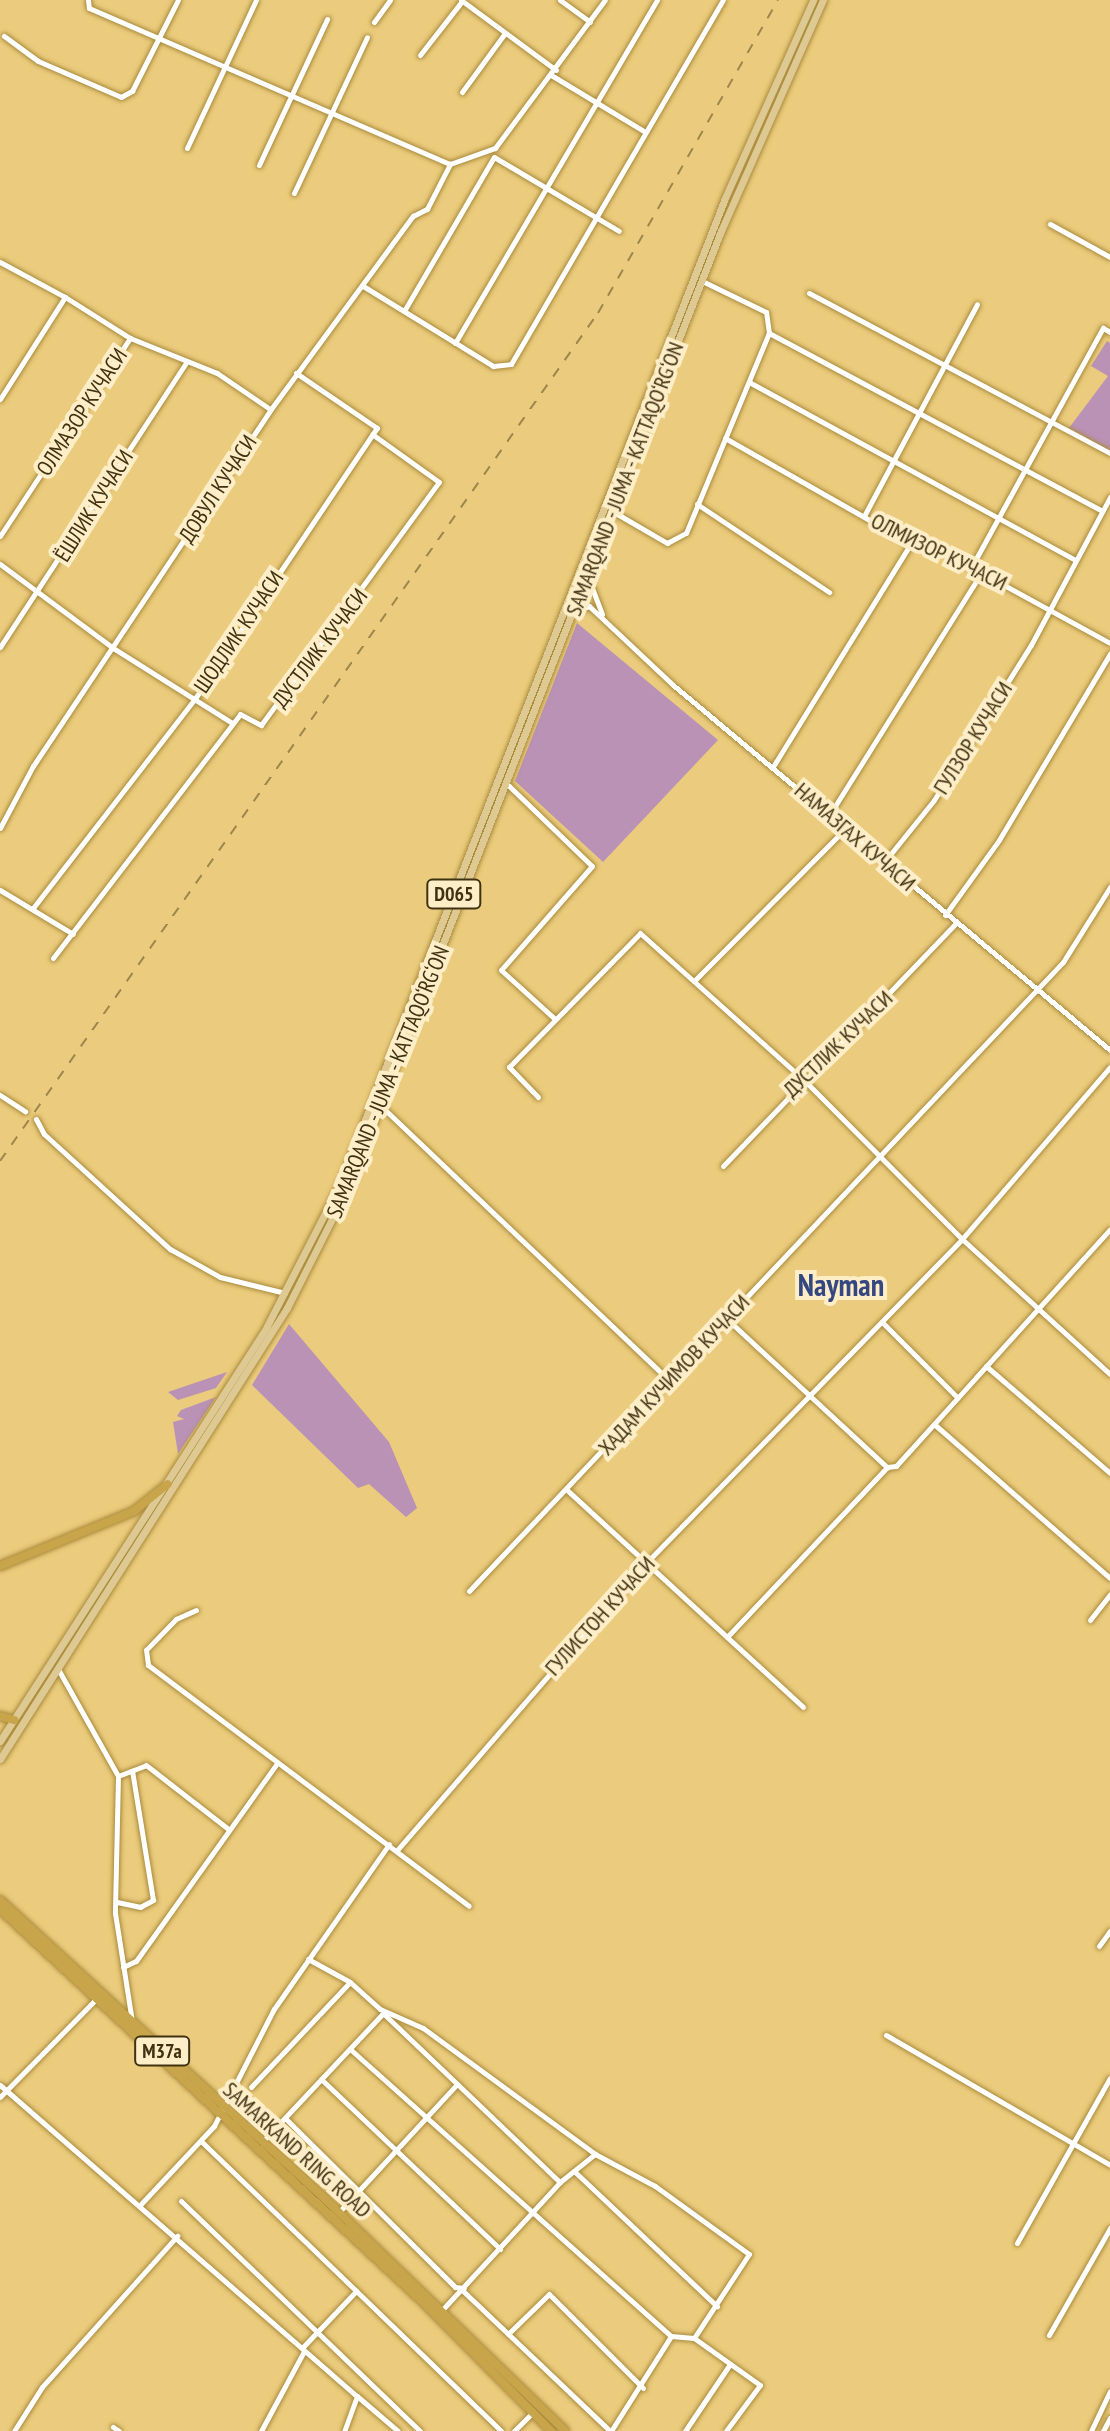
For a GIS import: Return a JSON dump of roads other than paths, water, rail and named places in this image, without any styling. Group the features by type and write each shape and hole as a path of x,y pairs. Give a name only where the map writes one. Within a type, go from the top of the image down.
{"highway":[{"path":"0,1566 134,1511 168,1484"},
{"path":"0,1716 14,1720"},
{"name":"SAMARKAND RING ROAD","path":"0,1900 98,1998 132,2025 551,2431"},
{"name":"SAMARKAND RING ROAD","path":"0,1909 223,2112 262,2142 339,2212 565,2431"}],"main road":[{"name":"SAMARQAND - JUMA - KATTAQO‘RG‘ON","path":"0,1759 301,1285 381,1106 612,511 766,97 813,0"},
{"name":"SAMARQAND - JUMA - KATTAQO‘RG‘ON","path":"0,1741 168,1484 286,1293 340,1184 691,300 702,281 777,93 823,0"},
{"path":"480,827 489,831"},
{"path":"403,1021 412,1025"}],"street":[{"path":"88,0 89,8 450,164 495,148"},
{"path":"4,36 38,61 121,97 132,91 178,0"},
{"path":"187,148 256,0"},
{"path":"374,22 390,0"},
{"path":"420,55 461,0 553,72 645,132"},
{"path":"560,0 590,22"},
{"path":"404,311 494,157 495,148 605,0"},
{"path":"455,343 544,187 657,0"},
{"path":"363,286 493,366 511,364 723,0"},
{"path":"259,165 327,19"},
{"path":"462,92 505,33"},
{"path":"294,193 367,37"},
{"path":"494,157 619,231"},
{"name":"ДОВУЛ КУЧАСИ","path":"0,828 33,766 271,409 413,216 427,209 450,164"},
{"path":"1050,224 1110,257"},
{"path":"0,262 65,297 130,338"},
{"path":"612,511 676,543 697,504 769,333 771,318 757,305 702,281"},
{"path":"809,293 1110,453"},
{"path":"0,399 65,297"},
{"path":"864,516 977,304"},
{"path":"972,566 1103,328 1110,332"},
{"path":"769,333 1102,511"},
{"name":"ОЛМАЗОР КУЧАСИ","path":"0,536 130,338 217,373 271,409"},
{"name":"ЁШЛИК КУЧАСИ","path":"0,647 38,594 186,363"},
{"path":"296,373 377,428 372,434"},
{"path":"749,382 1076,560"},
{"name":"ШОДЛИК КУЧАСИ","path":"33,908 194,700 372,434"},
{"name":"ДУСТЛИК КУЧАСИ","path":"232,723 240,714 261,725 439,482 372,434"},
{"name":"ОЛМИЗОР КУЧАСИ","path":"725,438 864,516 972,566 1110,643"},
{"name":"ГУЛЗОР КУЧАСИ","path":"885,861 934,800 1050,608 1110,497"},
{"path":"697,504 829,592"},
{"path":"774,765 913,540"},
{"path":"0,564 113,648 232,723 53,958"},
{"path":"830,814 982,572"},
{"path":"587,574 604,619"},
{"path":"573,612 589,606 604,619"},
{"name":"НАМАЗГАХ КУЧАСИ","path":"604,619 673,685 774,765 955,924 1110,1050"},
{"path":"945,915 999,840 1110,654"},
{"path":"507,784 592,866 501,970 555,1019"},
{"path":"694,981 846,828"},
{"name":"ХАДАМ КУЧИМОВ КУЧАСИ","path":"469,1591 1038,989 1110,887"},
{"path":"0,890 73,934"},
{"name":"ДУСТЛИК КУЧАСИ","path":"723,1166 803,1079 955,924"},
{"path":"538,1097 509,1067 640,933 803,1079 962,1239 1110,1374"},
{"name":"ГУЛИСТОН КУЧАСИ","path":"398,1849 647,1562 962,1239 1110,1067"},
{"path":"0,1095 25,1111"},
{"path":"381,1106 670,1381"},
{"path":"36,1119 44,1134 170,1249 220,1277 286,1293"},
{"path":"727,1637 887,1467 896,1466 1110,1229"},
{"path":"728,1320 812,1393 887,1467"},
{"path":"882,1322 958,1398"},
{"path":"986,1366 1110,1473"},
{"path":"934,1424 1110,1578"},
{"path":"566,1489 803,1707"},
{"path":"1090,1620 1110,1594"},
{"path":"196,1610 169,1625 142,1659 277,1763 398,1849 469,1906"},
{"path":"58,1669 118,1776 117,1902 132,2025"},
{"path":"123,1967 136,1961 227,1828 277,1763"},
{"path":"118,1776 146,1765 227,1828"},
{"path":"117,1902 140,1907 153,1900 132,1771"},
{"path":"141,2204 202,2142 223,2112 274,2009 389,1844"},
{"path":"1099,1946 1110,1931"},
{"path":"308,1959 350,1982 560,2182"},
{"path":"251,2087 350,1982"},
{"path":"0,2097 98,1998"},
{"path":"262,2142 382,2012"},
{"path":"382,2012 423,2028 595,2154 655,2186 749,2254 694,2338"},
{"path":"886,2035 1110,2165"},
{"path":"350,2049 424,2121 536,2211 671,2336 694,2338 760,2385 726,2431"},
{"path":"1017,2243 1110,2078"},
{"path":"321,2079 500,2249"},
{"path":"339,2212 457,2084"},
{"path":"0,2085 141,2204 398,2431"},
{"path":"285,2118 360,2189 455,2287 463,2289 610,2431 643,2388 671,2336"},
{"path":"202,2142 501,2431"},
{"path":"442,2310 560,2182 595,2154"},
{"path":"574,2171 717,2306"},
{"path":"181,2201 420,2431"},
{"path":"1049,2335 1110,2228"},
{"path":"14,2431 42,2387 177,2236"},
{"path":"261,2431 303,2349 356,2291"},
{"path":"508,2334 547,2294 643,2388"},
{"path":"685,2431 730,2364"},
{"path":"1091,2431 1110,2391"},
{"path":"344,2431 357,2396"},
{"path":"514,2431 533,2412"},
{"path":"1103,2431 1110,2418"},
{"path":"113,2427 119,2431"}],"railway":[{"path":"0,1161 598,313 778,0"}],"district":[{"name":"Nayman","path":"841,1285"}]}
